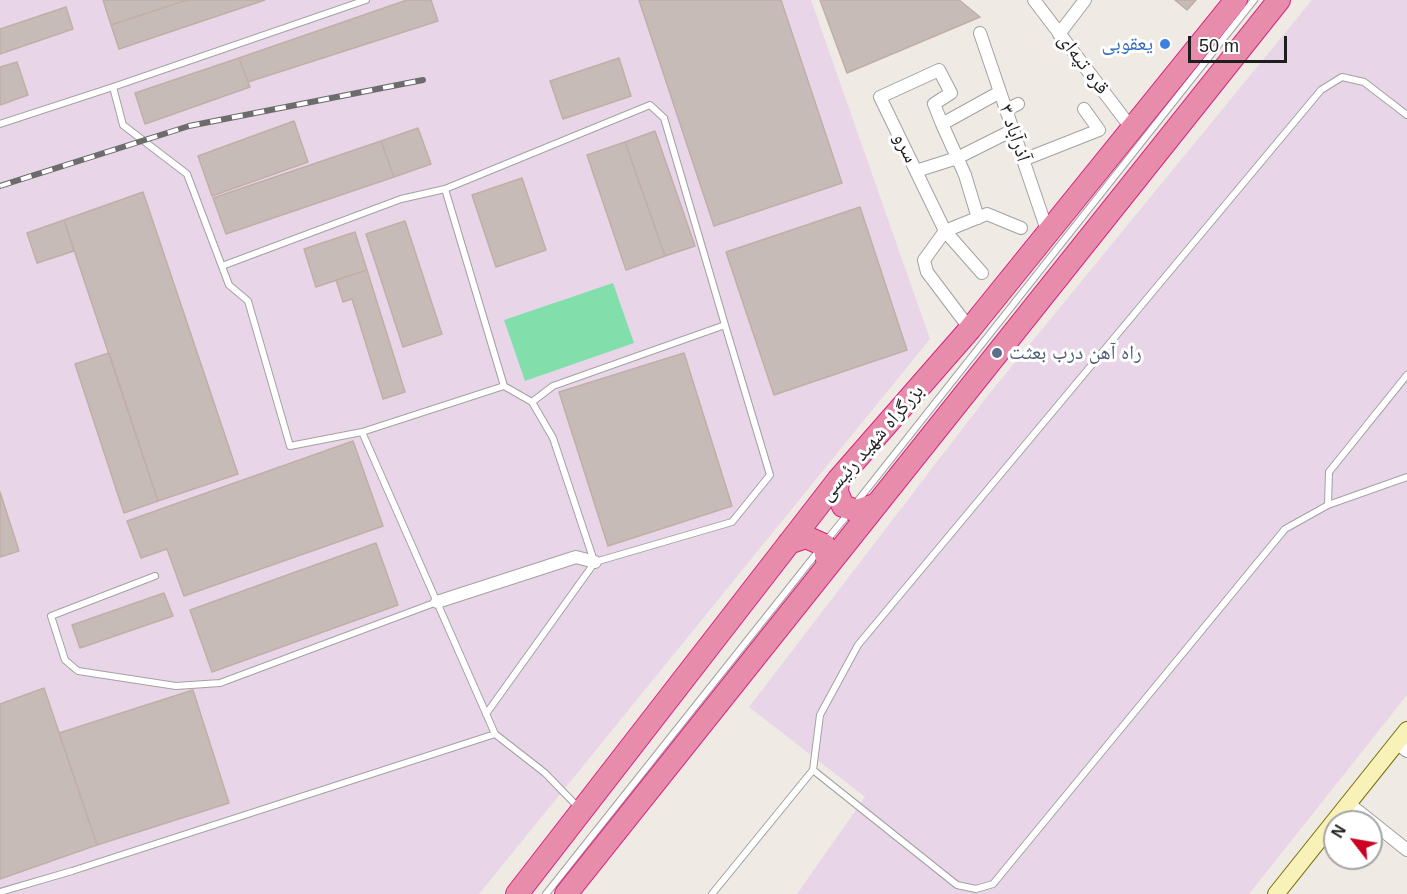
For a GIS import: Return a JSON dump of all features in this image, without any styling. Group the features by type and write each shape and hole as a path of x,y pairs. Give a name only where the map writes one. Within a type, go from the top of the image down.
{"highway":[{"name":"بزرگراه شهید رئیسی","path":"517,894 838,480 970,329 1236,0"},
{"name":"بزرگراه شهید رئیسی","path":"566,894 1280,0"},
{"path":"838,480 837,492 843,506 856,511 875,505"},
{"path":"789,543 806,537 824,545 828,564"}],"street":[{"name":"قره تپه‌ای","path":"1034,0 1132,129"},
{"path":"1059,34 1085,0"},
{"name":"۳ آذرآباد","path":"980,33 1048,233"},
{"name":"سرو","path":"942,123 933,104 951,93 939,70 880,97 945,231 982,273"},
{"path":"978,218 972,195 942,123 1000,92"},
{"path":"1006,110 1018,104"},
{"path":"1023,160 1099,130 1084,109"},
{"path":"916,171 957,158 1013,130"},
{"path":"970,329 927,272 924,260 945,231 987,214 1021,228"},
{"path":"437,602 576,557 595,562"},
{"path":"1276,894 1348,803 1404,741"},
{"path":"1348,803 1407,850"}],"lane":[{"path":"0,124 366,0"},
{"path":"546,894 1254,0"},
{"path":"712,894 813,770 820,715 858,645 1321,90 1342,77 1364,82 1407,116"},
{"path":"113,87 123,125 187,174 229,285 248,301 290,446 362,432 504,386"},
{"path":"222,266 401,199 445,189 650,105 664,118 770,475 732,522 595,562 486,714"},
{"path":"445,189 504,386 532,402 553,438 595,562"},
{"path":"532,402 553,386 724,325"},
{"path":"1328,505 1329,472 1407,375"},
{"path":"362,432 495,734 545,773 583,811"},
{"path":"813,770 957,885 976,889 993,884 1285,529 1328,505 1407,477"},
{"path":"155,576 51,616 64,660 78,671 176,686 220,683 437,602"},
{"path":"0,892 72,871 495,734"}],"shaded area":[{"path":"0,0 811,0 930,339 479,894 0,894"},
{"path":"1312,0 1407,0 1407,695 1249,894 797,894 865,797 749,707 989,394"}],"green space":[{"path":"613,283 634,343 525,381 504,320"}],"building":[{"path":"103,0 187,0 111,25"},
{"path":"187,0 265,0 119,49 111,25"},
{"path":"407,0 431,0 438,21 248,82 239,58"},
{"path":"639,0 781,0 842,183 714,226"},
{"path":"820,0 959,0 980,17 847,73"},
{"path":"1175,0 1196,0 1187,10"},
{"path":"66,7 73,29 0,54 0,29"},
{"path":"239,58 250,87 145,124 135,93"},
{"path":"619,58 631,96 563,119 550,81"},
{"path":"17,62 28,95 0,105 0,67"},
{"path":"294,121 308,162 212,196 198,156"},
{"path":"418,128 431,164 394,177 381,141"},
{"path":"655,131 695,246 665,256 625,142"},
{"path":"381,141 394,177 226,234 213,198"},
{"path":"625,142 665,256 626,270 587,155"},
{"path":"522,178 546,250 496,267 472,195"},
{"path":"143,192 238,474 158,501 64,220"},
{"path":"860,207 907,350 774,395 726,252"},
{"path":"64,220 74,251 37,263 27,233"},
{"path":"405,221 442,334 403,347 366,234"},
{"path":"355,232 367,270 316,287 304,249"},
{"path":"367,270 405,392 383,399 352,299 343,302 336,280"},
{"path":"109,353 158,501 124,513 75,364"},
{"path":"684,353 732,506 608,546 559,392"},
{"path":"353,441 383,526 184,596 167,549 141,558 127,521"},
{"path":"0,492 19,551 0,557"},
{"path":"376,543 398,605 212,672 190,610"},
{"path":"164,593 173,616 80,648 72,625"},
{"path":"44,688 97,845 0,879 0,704"},
{"path":"193,690 229,803 97,845 59,733"}],"railway":[{"path":"0,186 189,126 423,80"}],"place":[{"name":"یعقوبی","path":"1165,44"},
{"name":"راه آهن درب بعثت","path":"997,353"}]}
